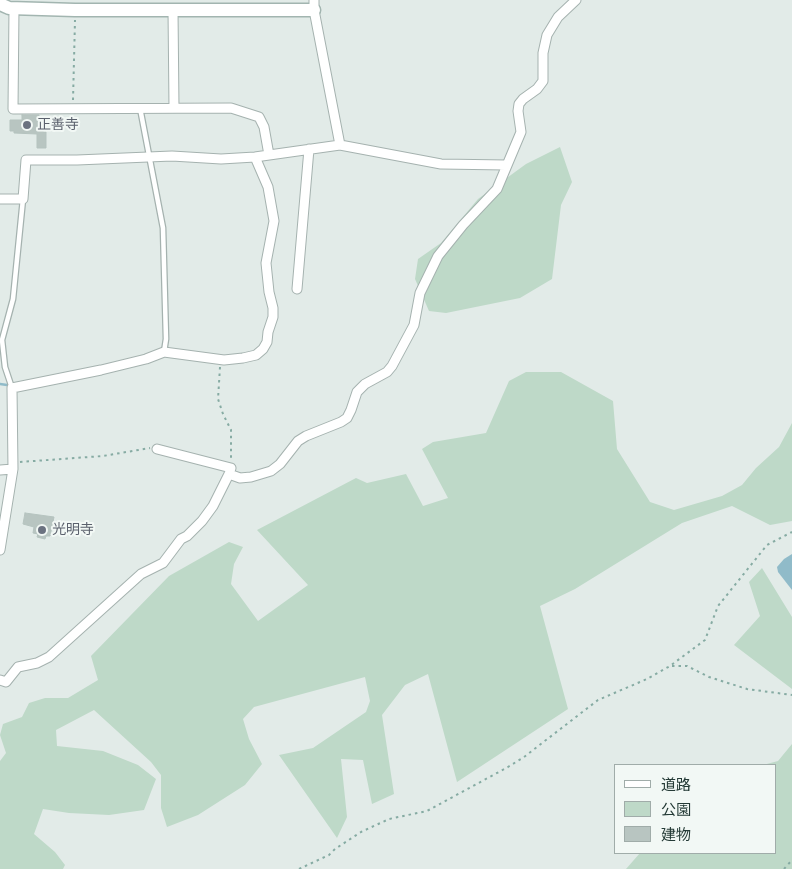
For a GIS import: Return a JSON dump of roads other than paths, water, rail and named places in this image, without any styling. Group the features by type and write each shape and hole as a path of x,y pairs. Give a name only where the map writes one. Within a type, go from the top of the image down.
{"street":[{"path":"157,449 230,471 240,478 245,478 271,470 280,464 298,441 306,436 336,425 347,418 356,392 365,384 387,372 392,366 414,325 420,293 438,256 463,225 497,189 521,132 518,112 519,104 537,89 543,81 543,53 547,35 558,16 576,0"},
{"path":"0,4 8,8 75,10 173,10 314,5 340,145"},
{"path":"14,8 13,109 231,108 259,117 264,128 269,155"},
{"path":"173,10 174,108"},
{"path":"0,199 23,199 26,160 77,160 149,156 221,159 255,157 340,145 441,164 506,165"},
{"path":"297,289 308,149"},
{"path":"0,550 13,467 12,388 101,370 146,359 164,352 222,360 256,355 263,349 267,342 273,317 266,264 274,222 272,205 263,172 255,157"},
{"path":"0,470 13,467"},
{"path":"0,680 6,682 18,667 43,661 141,574 163,563 181,539 187,536 202,521 213,506 230,471"}],"lane":[{"path":"140,108 163,228 166,339 164,352"},
{"path":"12,388 5,367 1,340 13,299 23,199"}],"water":[{"path":"792,554 792,590 778,572 777,567"}],"waterway":[{"path":"0,384 7,385"}],"place":[{"name":"正善寺","path":"27,125"},
{"name":"光明寺","path":"42,530"}]}
